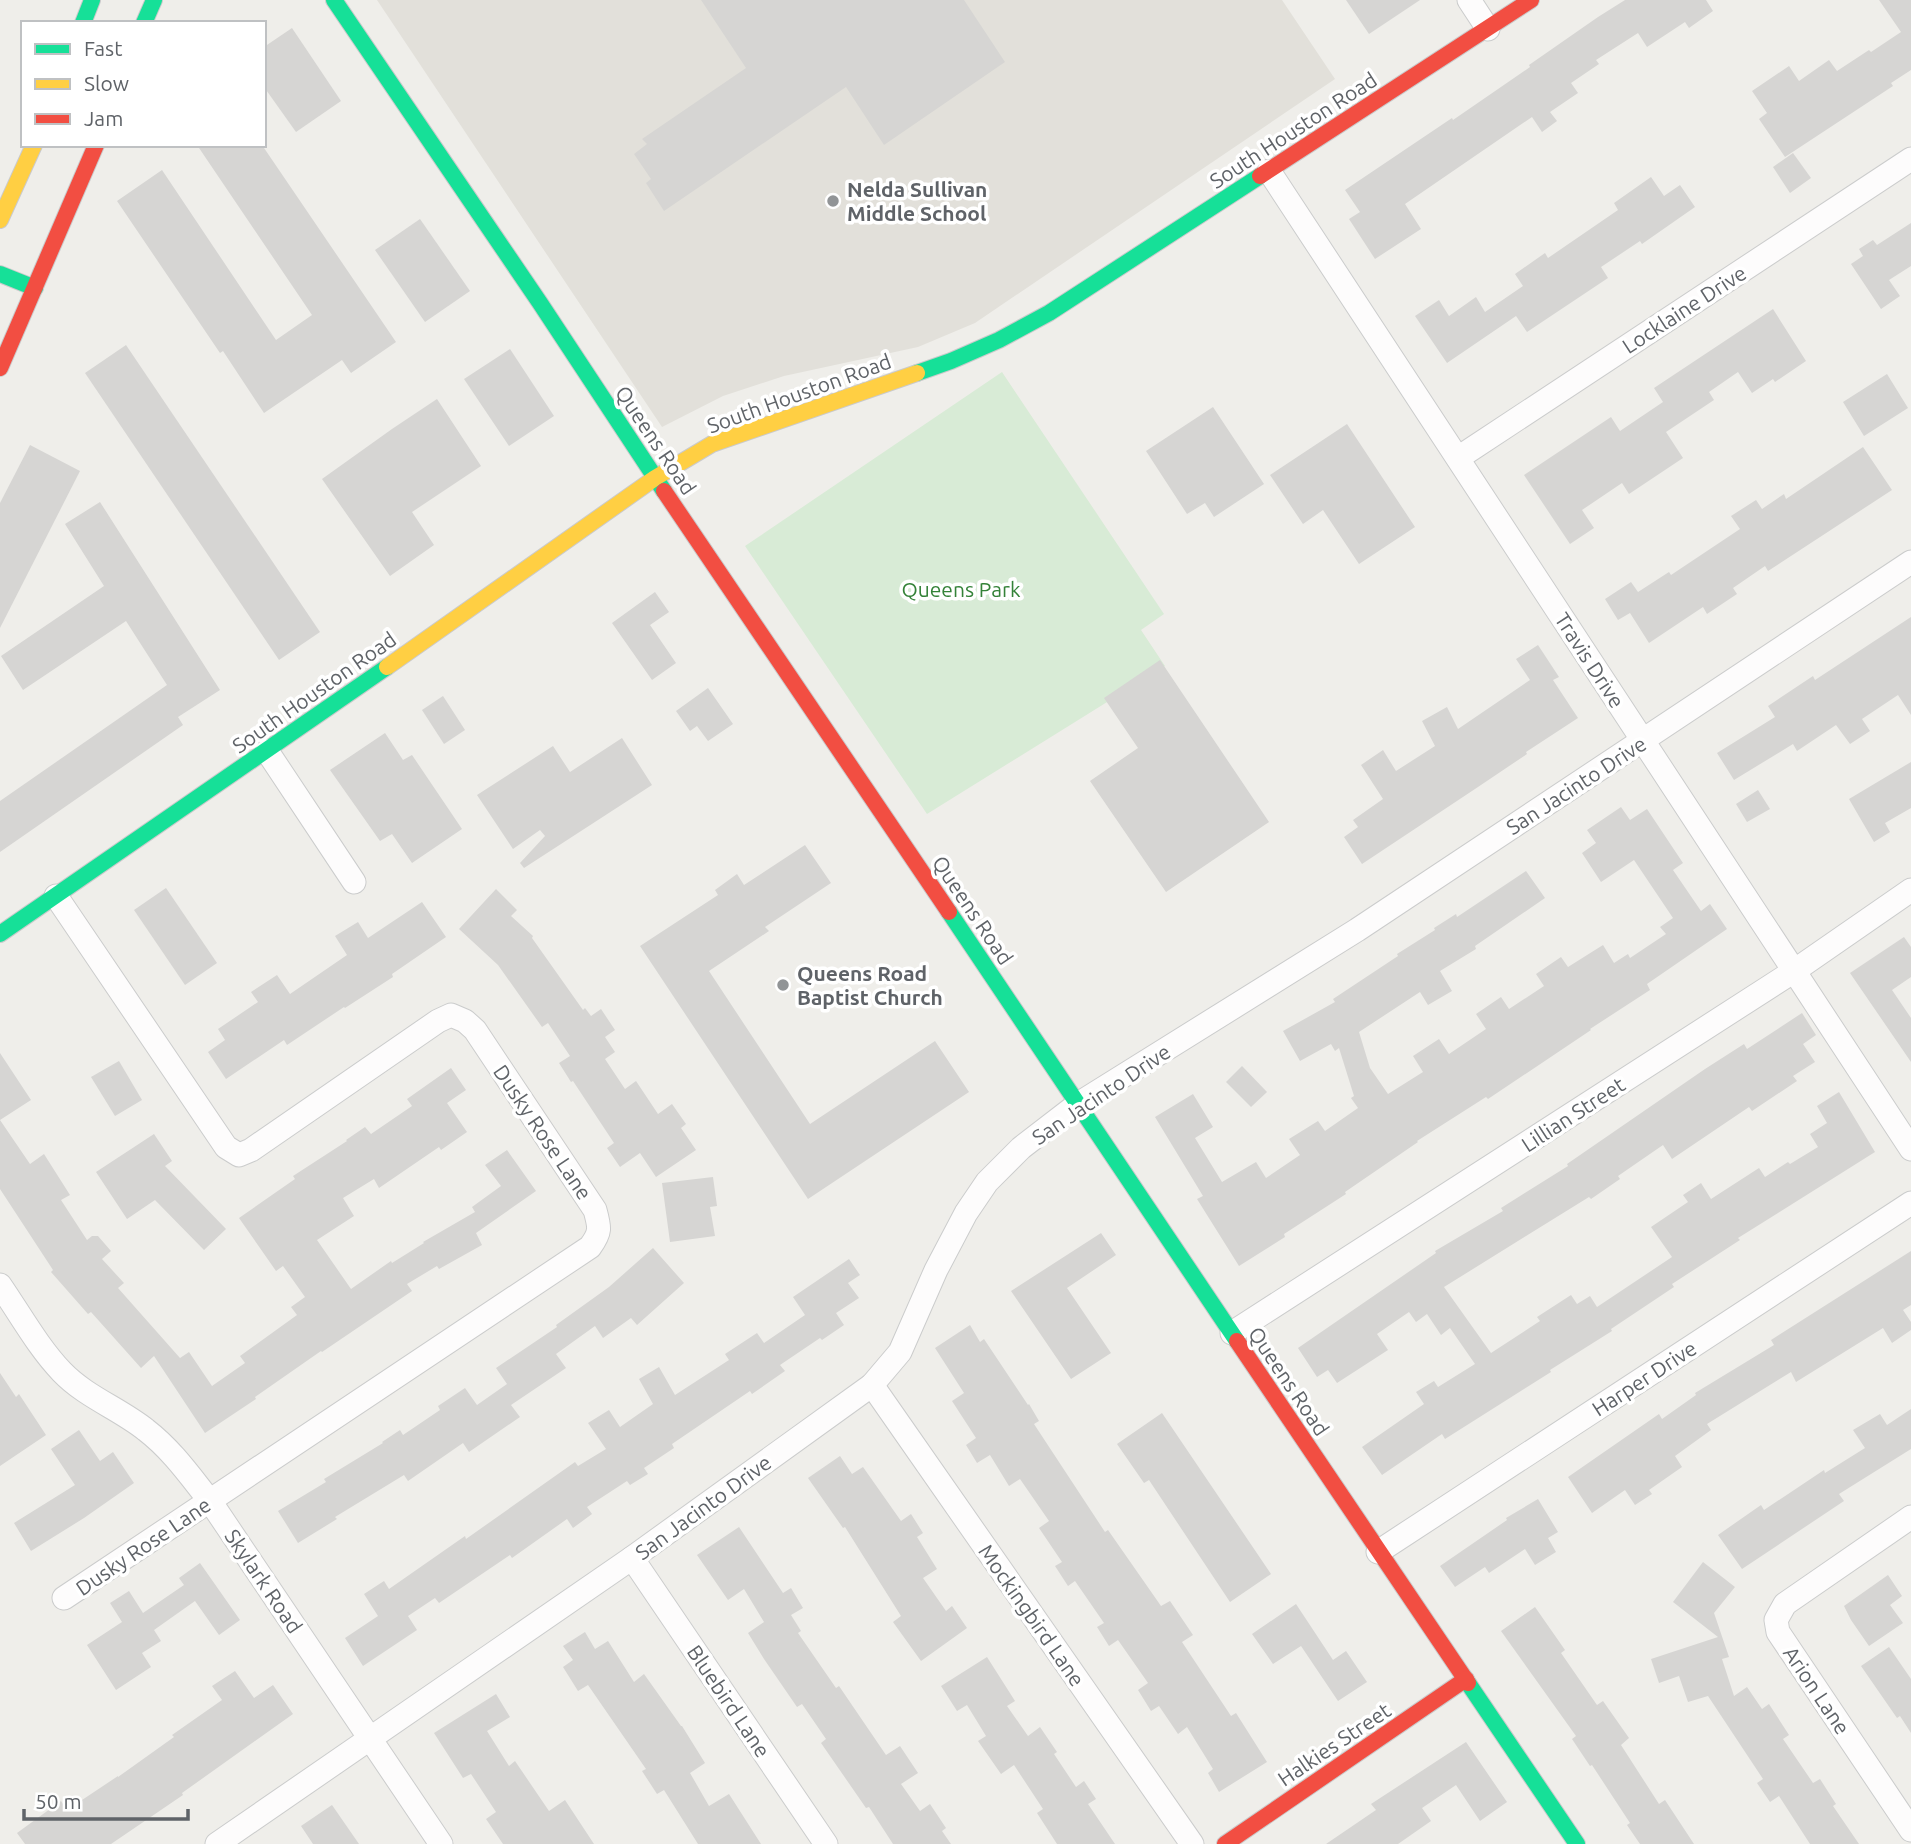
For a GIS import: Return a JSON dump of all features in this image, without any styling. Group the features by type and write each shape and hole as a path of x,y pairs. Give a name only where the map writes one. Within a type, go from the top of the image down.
{"street":[{"path":"84,21 92,0"},
{"path":"145,21 153,0"},
{"name":"Queens Road","path":"334,0 1577,1844"},
{"path":"1469,0 1488,29"},
{"name":"South Houston Road","path":"0,934 267,751 655,478 712,444 951,361 999,340 1049,313 1531,0"},
{"path":"0,220 33,147"},
{"path":"0,368 95,147"},
{"name":"Locklaine Drive","path":"1458,458 1911,159"},
{"name":"Travis Drive","path":"1269,171 1911,1149"},
{"path":"0,274 35,288"},
{"name":"San Jacinto Drive","path":"217,1844 632,1558 872,1385 900,1352 936,1270 966,1213 987,1182 1021,1148 1078,1104 1357,930 1911,562"},
{"path":"267,751 354,882"},
{"name":"Lillian Street","path":"1232,1333 1794,971 1911,890"},
{"name":"Dusky Rose Lane","path":"56,896 226,1147 239,1154 251,1150 438,1021 451,1015 465,1021 475,1030 595,1210 599,1234 590,1247 64,1598"},
{"name":"Harper Drive","path":"1378,1552 1911,1203"},
{"name":"Skylark Road","path":"0,1285 63,1373 87,1392 144,1428 172,1453 210,1501 441,1844"},
{"name":"Mockingbird Lane","path":"872,1385 1192,1844"},
{"name":"Arion Lane","path":"1911,1517 1785,1604 1776,1619 1778,1632 1911,1830"},
{"name":"Bluebird Lane","path":"632,1558 826,1844"},
{"name":"Halkies Street","path":"1225,1844 1466,1679"}],"shaded area":[{"name":"Nelda Sullivan Middle School","path":"377,0 1282,0 1335,79 975,323 918,347 784,376 723,396 662,427"}],"green space":[{"name":"Queens Park","path":"1002,372 1164,614 1141,630 1165,666 927,814 745,546"}],"building":[{"path":"701,0 964,0 1005,62 884,145 846,87 664,211 646,183 651,179 634,154 647,144 642,139 746,68"},
{"path":"1346,0 1420,0 1369,34"},
{"path":"1625,0 1706,0 1713,11 1689,28 1685,22 1647,47 1638,33 1596,60 1599,64 1571,83 1578,93 1550,112 1557,121 1542,132 1532,117 1405,204 1421,229 1375,259 1349,219 1360,212 1345,190 1452,118 1453,120"},
{"path":"1879,0 1911,0 1911,70 1891,83 1893,86 1785,157 1759,119 1767,113 1752,91 1789,66 1799,81 1829,60 1837,71 1901,32"},
{"path":"292,28 341,101 296,132 266,90 266,46"},
{"path":"198,147 263,147 396,342 351,373 342,360 264,413 117,201 162,170 276,340 312,315"},
{"path":"1793,153 1811,178 1790,193 1773,167"},
{"path":"1651,177 1664,196 1680,185 1695,207 1642,244 1640,241 1601,267 1608,278 1527,332 1516,316 1447,363 1415,316 1439,300 1449,316 1476,297 1485,312 1523,286 1515,274 1545,253 1548,258 1618,210 1614,203"},
{"path":"420,219 470,291 425,322 375,250"},
{"path":"1911,223 1911,266 1889,280 1900,296 1881,309 1851,264 1863,256 1859,249 1873,240 1877,245"},
{"path":"1773,309 1806,361 1775,382 1773,379 1752,393 1738,372 1709,392 1714,400 1666,432 1683,458 1629,494 1622,483 1582,510 1594,528 1570,544 1524,475 1611,417 1620,431 1663,402 1654,388"},
{"path":"126,345 320,632 279,660 85,373"},
{"path":"510,349 554,416 509,446 464,379"},
{"path":"1887,374 1908,408 1864,436 1843,402"},
{"path":"437,399 481,466 412,512 434,545 390,576 322,479"},
{"path":"1213,407 1264,484 1214,517 1205,503 1187,514 1146,451"},
{"path":"1347,424 1415,527 1359,564 1323,510 1303,524 1270,475"},
{"path":"30,445 80,471 0,628 0,503"},
{"path":"1863,447 1892,490 1768,571 1765,566 1733,588 1737,594 1707,614 1703,607 1649,643 1630,613 1618,620 1605,599 1631,582 1638,592 1669,572 1671,575 1740,529 1731,516 1756,500 1762,509 1784,494 1786,499"},
{"path":"100,502 220,690 178,717 183,725 0,852 0,801 167,685 126,621 23,690 1,656 104,586 65,524"},
{"path":"655,592 669,612 650,625 676,663 652,680 612,623"},
{"path":"1911,617 1911,715 1898,695 1862,719 1870,731 1850,744 1836,725 1797,751 1793,744 1734,780 1717,753 1775,717 1768,706 1813,676 1815,680"},
{"path":"1538,645 1559,677 1553,680 1578,718 1362,864 1344,837 1358,827 1353,820 1383,799 1361,765 1383,750 1396,771 1435,746 1422,721 1447,707 1458,729 1530,680 1516,659"},
{"path":"1160,660 1269,822 1166,892 1090,781 1138,748 1104,698"},
{"path":"708,688 733,724 708,741 697,726 690,731 676,711"},
{"path":"443,696 465,730 444,744 422,710"},
{"path":"385,733 403,760 412,755 462,829 412,863 392,834 380,841 330,770"},
{"path":"622,738 652,785 524,868 520,863 545,836 540,830 513,849 477,795 553,746 570,772"},
{"path":"1911,762 1911,808 1885,823 1890,832 1874,842 1849,799"},
{"path":"1758,790 1770,809 1747,822 1736,804"},
{"path":"1621,807 1630,820 1647,809 1683,863 1673,870 1701,911 1710,904 1727,929 1647,984 1650,990 1488,1099 1486,1097 1417,1141 1345,1192 1346,1194 1284,1234 1285,1237 1239,1266 1197,1199 1203,1196 1155,1117 1193,1094 1213,1127 1195,1138 1222,1182 1256,1162 1266,1178 1300,1155 1289,1139 1318,1121 1325,1131 1358,1108 1351,1098 1354,1096 1339,1048 1335,1051 1331,1044 1300,1061 1283,1031 1335,1002 1333,999 1435,930 1434,928 1456,914 1457,917 1526,871 1545,898 1475,946 1476,949 1440,971 1452,991 1428,1005 1420,992 1359,1032 1370,1068 1388,1094 1423,1072 1413,1056 1439,1039 1449,1054 1486,1029 1476,1014 1501,997 1509,1009 1544,986 1536,974 1561,957 1568,967 1603,945 1614,963 1628,954 1630,958 1666,934 1660,927 1673,918 1634,860 1601,882 1582,853 1596,843 1587,830"},
{"path":"805,845 831,883 765,927 769,931 709,971 810,1124 935,1041 969,1092 808,1199 640,946 718,895 715,890 737,874 744,885"},
{"path":"166,888 217,963 185,985 134,910"},
{"path":"496,889 517,910 511,916 533,936 583,1010 585,1008 591,1016 601,1009 615,1030 605,1037 615,1052 605,1059 625,1089 636,1081 658,1114 672,1104 686,1124 681,1128 696,1150 656,1177 640,1153 620,1167 607,1148 614,1143 559,1063 570,1056 548,1023 542,1027 498,965 459,929"},
{"path":"422,902 446,937 392,974 393,977 345,1008 287,1045 284,1040 226,1079 208,1052 225,1040 218,1029 258,1002 251,992 277,975 290,994 347,955 335,936 358,922 368,938"},
{"path":"1904,937 1911,947 1911,977 1892,990 1911,1018 1911,1062 1850,973"},
{"path":"1802,1013 1816,1035 1803,1044 1815,1062 1793,1076 1797,1081 1752,1111 1749,1107 1672,1159 1663,1145 1618,1176 1620,1179 1591,1199 1589,1197 1444,1287 1491,1353 1540,1321 1537,1317 1571,1295 1577,1304 1590,1296 1597,1307 1672,1257 1651,1227 1688,1202 1683,1195 1701,1183 1711,1199 1759,1168 1765,1177 1818,1147 1810,1134 1827,1123 1817,1106 1839,1092 1875,1152 1738,1238 1740,1240 1672,1284 1674,1287 1550,1370 1551,1372 1445,1439 1442,1434 1382,1475 1362,1447 1424,1404 1416,1392 1434,1381 1438,1387 1475,1364 1450,1328 1441,1335 1427,1314 1416,1322 1409,1312 1377,1334 1388,1350 1337,1383 1328,1370 1317,1377 1298,1348 1436,1253 1435,1251 1503,1211 1501,1208 1568,1166 1567,1164 1705,1069 1744,1044 1747,1049"},
{"path":"0,1053 31,1100 0,1120"},
{"path":"119,1061 142,1100 115,1116 91,1077"},
{"path":"1242,1066 1267,1092 1251,1107 1226,1082"},
{"path":"451,1068 466,1090 447,1103 467,1132 441,1150 439,1147 379,1188 374,1179 343,1198 354,1216 317,1240 351,1289 391,1261 392,1263 475,1212 472,1207 501,1186 485,1165 507,1150 536,1191 476,1233 482,1245 439,1269 437,1266 407,1284 412,1291 205,1433 154,1356 141,1368 51,1272 53,1270 0,1189 0,1120 30,1164 44,1154 70,1195 61,1200 87,1240 98,1236 111,1251 102,1259 124,1283 118,1288 180,1358 189,1352 212,1386 245,1363 240,1356 297,1315 291,1307 305,1297 283,1266 276,1271 239,1218 295,1179 293,1176 365,1127 371,1134 412,1106 407,1099"},
{"path":"154,1134 172,1161 165,1166 226,1229 204,1250 155,1200 127,1219 96,1172"},
{"path":"713,1177 717,1206 710,1207 715,1236 670,1242 662,1183"},
{"path":"1101,1233 1116,1255 1067,1288 1111,1353 1071,1379 1011,1291"},
{"path":"653,1248 684,1283 637,1325 631,1318 603,1338 595,1326 556,1354 566,1368 511,1405 520,1417 469,1452 463,1443 408,1481 404,1475 298,1543 278,1511 326,1482 324,1479 400,1430 403,1435 440,1410 438,1406 465,1388 477,1405 507,1384 496,1368 557,1327 556,1325 609,1287"},
{"path":"1911,1251 1911,1305 1903,1310 1911,1322 1911,1330 1892,1343 1883,1328 1796,1382 1791,1372 1707,1424 1711,1430 1675,1456 1682,1467 1649,1490 1652,1494 1635,1505 1625,1490 1592,1513 1568,1477 1659,1414 1662,1419 1696,1395 1695,1393 1774,1345 1771,1340"},
{"path":"849,1259 860,1275 848,1283 859,1298 836,1313 844,1325 780,1365 785,1371 752,1394 750,1391 672,1444 674,1448 644,1468 648,1474 630,1485 627,1481 587,1507 592,1514 573,1528 567,1519 512,1558 510,1555 439,1603 435,1598 408,1616 417,1630 363,1666 345,1638 378,1616 364,1594 384,1581 389,1589 465,1536 466,1539 575,1462 578,1466 606,1449 588,1423 609,1410 620,1427 653,1404 639,1379 659,1367 675,1395 729,1360 725,1354 757,1333 764,1343 805,1315 793,1297"},
{"path":"970,1325 980,1342 984,1339 1029,1404 1039,1421 1034,1424 1105,1532 1108,1530 1161,1606 1170,1601 1193,1635 1182,1642 1231,1716 1236,1713 1267,1762 1219,1792 1208,1773 1213,1769 1187,1727 1178,1734 1159,1706 1151,1711 1138,1690 1148,1683 1118,1640 1109,1646 1097,1627 1104,1623 1075,1581 1068,1586 1055,1566 1062,1562 1039,1528 1049,1521 1020,1479 1009,1486 990,1455 977,1463 966,1445 976,1438 952,1401 964,1393 935,1348"},
{"path":"0,1373 16,1397 19,1394 46,1435 0,1466"},
{"path":"1911,1409 1911,1449 1839,1494 1844,1501 1742,1569 1718,1535 1761,1505 1764,1510 1824,1470 1825,1473 1865,1448 1853,1430 1880,1414 1887,1425"},
{"path":"1162,1413 1271,1574 1230,1602 1149,1480 1144,1483 1117,1444"},
{"path":"79,1430 100,1461 113,1452 134,1483 31,1551 14,1523 75,1485 51,1449"},
{"path":"840,1456 852,1474 863,1467 901,1521 911,1514 923,1533 917,1537 937,1569 923,1578 946,1611 952,1606 967,1628 921,1661 893,1622 901,1616 845,1527 843,1528 808,1478"},
{"path":"1538,1499 1558,1532 1548,1538 1556,1552 1535,1565 1525,1549 1489,1573 1485,1567 1455,1587 1440,1566 1507,1520 1506,1518"},
{"path":"739,1527 783,1593 791,1588 803,1608 791,1615 801,1631 798,1633 836,1688 839,1686 886,1755 900,1746 918,1773 901,1784 920,1811 930,1804 946,1828 942,1831 951,1844 893,1844 821,1743 826,1739 802,1704 797,1707 764,1659 748,1633 764,1622 744,1589 728,1600 697,1555"},
{"path":"1703,1562 1735,1587 1714,1613 1729,1657 1722,1659 1734,1696 1747,1687 1762,1709 1769,1704 1789,1735 1783,1739 1813,1783 1820,1779 1836,1804 1833,1806 1859,1844 1810,1844 1779,1796 1770,1802 1757,1783 1763,1779 1708,1696 1688,1702 1679,1676 1659,1683 1651,1659 1718,1637 1673,1602"},
{"path":"200,1563 240,1620 219,1635 195,1601 154,1630 161,1641 142,1653 151,1667 116,1690 87,1645 122,1622 110,1603 129,1591 143,1613 184,1585 179,1578"},
{"path":"1888,1575 1902,1596 1890,1605 1903,1623 1869,1646 1844,1606"},
{"path":"1296,1604 1333,1660 1346,1651 1367,1682 1338,1701 1301,1646 1273,1664 1252,1634"},
{"path":"1535,1607 1565,1650 1561,1653 1597,1705 1603,1701 1629,1738 1621,1745 1659,1804 1665,1800 1694,1844 1640,1844 1627,1825 1630,1823 1572,1739 1576,1736 1501,1631"},
{"path":"585,1632 595,1649 608,1641 634,1682 644,1674 705,1763 690,1773 709,1806 729,1794 761,1844 698,1844 664,1790 657,1794 642,1771 646,1769 588,1685 578,1691 563,1667 573,1660 563,1646"},
{"path":"1889,1647 1911,1679 1911,1733 1900,1716 1897,1718 1861,1666"},
{"path":"987,1657 1015,1701 1007,1706 1028,1736 1040,1727 1076,1787 1084,1781 1096,1799 1088,1804 1115,1844 1057,1844 1037,1813 1043,1809 1014,1765 1001,1774 978,1741 986,1736 967,1705 957,1711 941,1686"},
{"path":"235,1671 254,1698 273,1685 293,1714 111,1844 25,1844 17,1833 61,1801 67,1810 118,1777 222,1700 212,1686"},
{"path":"496,1694 510,1717 487,1731 509,1766 515,1761 549,1811 565,1800 594,1844 503,1844 486,1819 496,1812 471,1774 463,1778 434,1733"},
{"path":"1466,1742 1507,1802 1480,1821 1456,1785 1422,1808 1431,1821 1398,1844 1326,1844 1376,1810 1371,1804"},
{"path":"332,1805 359,1844 313,1844 301,1826"}],"traffic: fast":[{"path":"84,21 92,0"},
{"path":"145,21 154,0"},
{"path":"334,0 664,491"},
{"path":"917,373 999,340 1049,313 1260,176"},
{"path":"0,274 35,288"},
{"path":"0,934 387,667"},
{"path":"949,912 1237,1341"},
{"path":"1468,1683 1577,1844"}],"traffic: slow":[{"path":"0,220 33,147"},
{"path":"387,667 655,478 712,444 917,373"}],"traffic: jam":[{"path":"1260,176 1531,0"},
{"path":"0,368 95,147"},
{"path":"664,491 949,912"},
{"path":"1237,1341 1468,1683"},
{"path":"1225,1844 1466,1679"}],"place":[{"name":"Nelda Sullivan Middle School","path":"833,201"},
{"name":"Queens Road Baptist Church","path":"783,985"}]}
